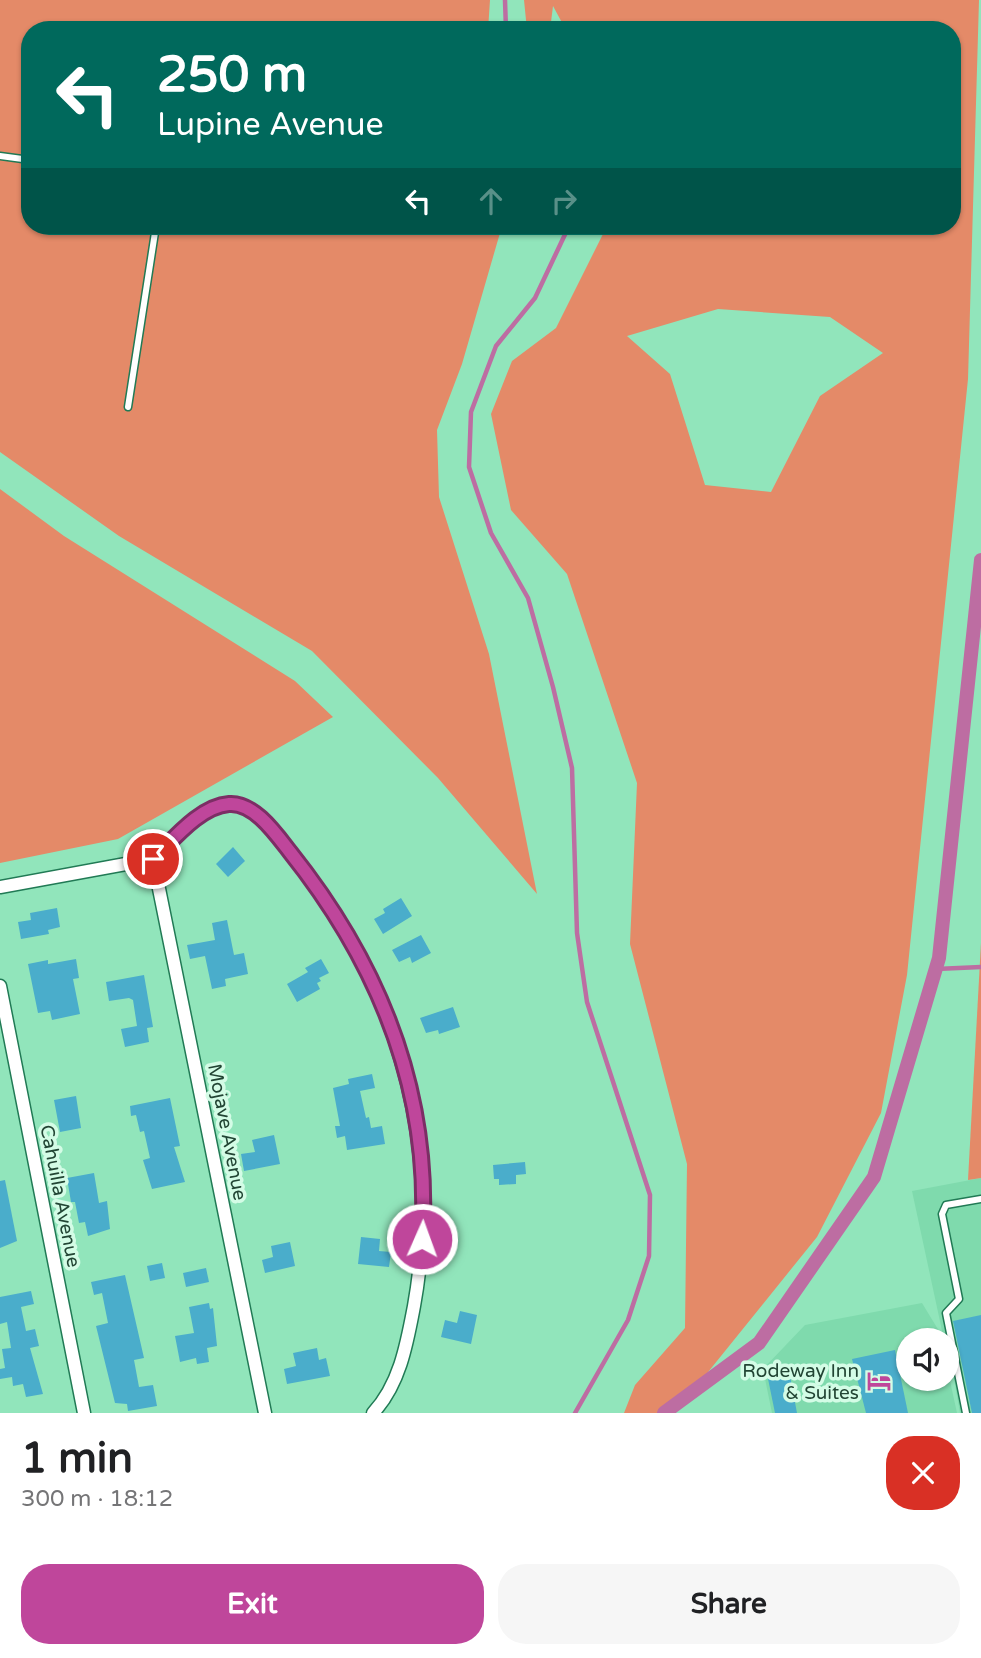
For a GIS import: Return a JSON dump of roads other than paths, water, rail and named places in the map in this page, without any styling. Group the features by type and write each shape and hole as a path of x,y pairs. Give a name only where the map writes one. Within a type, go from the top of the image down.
{"street":[{"path":"0,887 153,859 195,820 217,807 232,804 243,807 276,834 317,885 356,946 381,999 415,1107 423,1216 416,1296 406,1347 394,1381 373,1413"},
{"name":"Mojave Avenue","path":"153,859 264,1413"},
{"name":"Cahuilla Avenue","path":"0,986 84,1413"}],"lane":[{"path":"0,156 21,159"},
{"path":"128,407 155,235"},
{"path":"966,1413 946,1313 959,1299 942,1214 946,1205 981,1199"}],"waterway":[{"path":"505,0 506,21"},
{"path":"565,235 535,298 496,346 471,412 469,467 491,533 528,598 553,687 572,768 577,933 587,1002 650,1195 649,1256 628,1320 575,1413"},
{"path":"664,1413 759,1343 874,1177 939,958 981,560"},
{"path":"936,969 981,967"}],"place":[{"name":"Rodeway Inn & Suites","path":"879,1381"}]}
